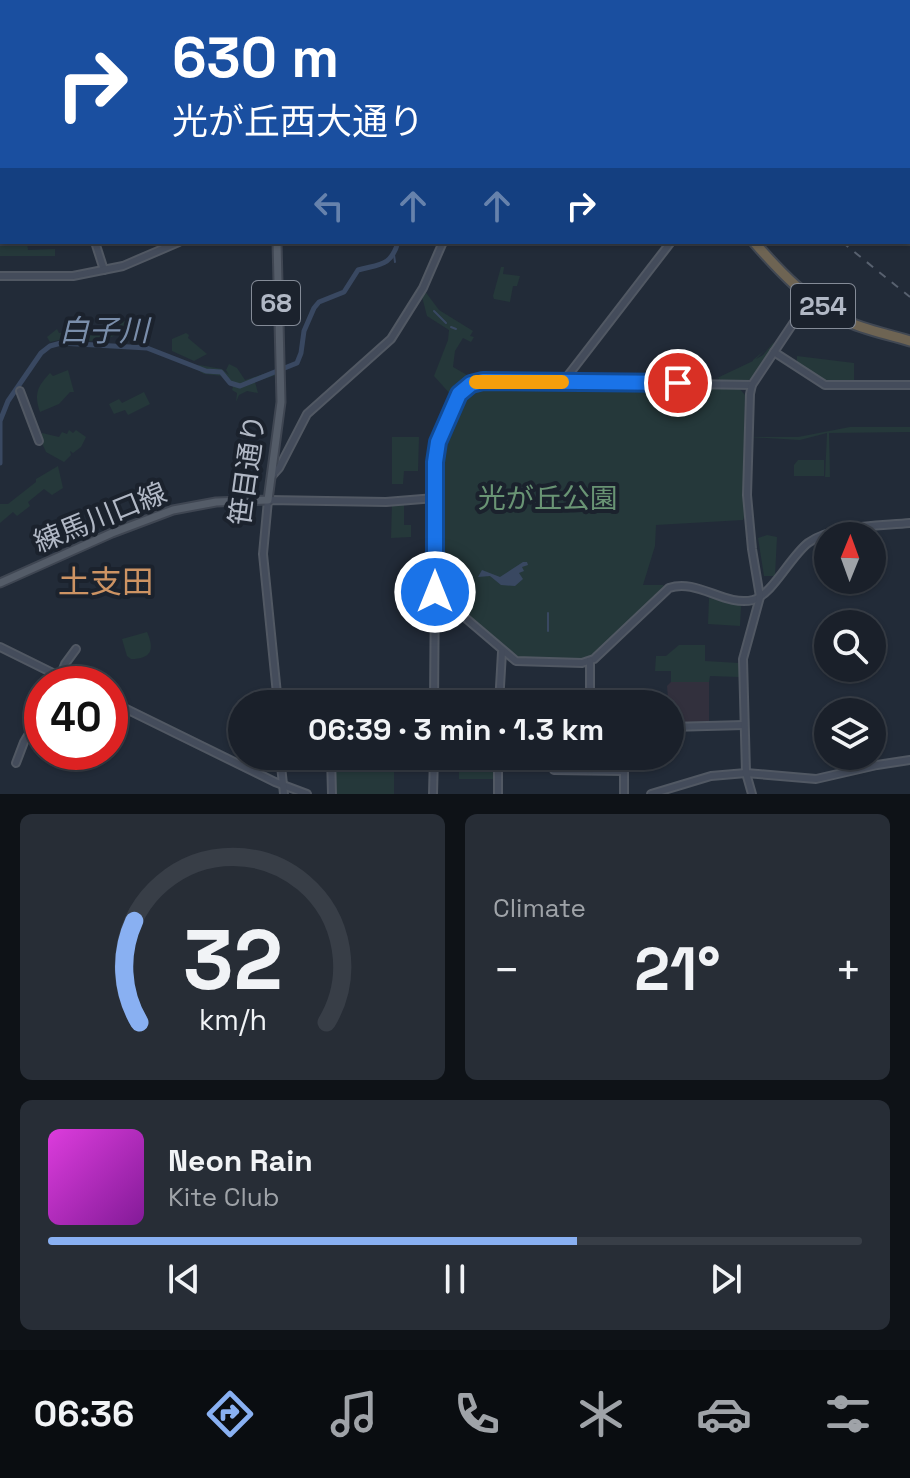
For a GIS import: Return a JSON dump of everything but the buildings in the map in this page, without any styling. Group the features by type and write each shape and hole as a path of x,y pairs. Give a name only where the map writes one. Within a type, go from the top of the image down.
{"highway":[{"name":"254","path":"757,244 795,287 847,321 910,339"}],"main road":[{"name":"笹目通り","path":"266,500 279,402 276,244"},
{"name":"練馬川口線","path":"0,583 112,533 173,510 210,502 266,500"}],"street":[{"path":"96,244 104,270"},
{"path":"0,276 67,277 123,266 174,244"},
{"path":"269,479 279,468 307,414 395,333 423,288 442,244"},
{"path":"563,382 669,244"},
{"path":"752,794 746,773 743,654 759,609 760,597 747,495 747,442 752,385 811,297"},
{"path":"774,352 825,385 910,385"},
{"path":"434,690 438,442 463,389 483,381 752,385"},
{"path":"20,391 39,441"},
{"path":"266,500 376,503 435,498"},
{"name":"笹目通り","path":"266,500 259,551 275,690"},
{"path":"435,597 442,598 516,661 590,661 672,587 684,586 739,601 760,597 792,556 813,539 852,528 910,523"},
{"path":"0,647 33,666"},
{"path":"64,666 76,649"},
{"path":"500,690 502,652"},
{"path":"590,661 590,690"},
{"path":"128,710 287,791 307,794"},
{"path":"684,726 744,725"},
{"path":"16,763 24,742"},
{"path":"651,794 707,776 746,773 816,779 910,760"},
{"path":"284,770 287,791"},
{"path":"331,770 332,794"},
{"path":"433,794 434,770"},
{"path":"498,770 498,794"},
{"path":"624,770 624,794"}],"shaded area":[{"path":"671,682 709,682 709,723 684,723 684,690 667,690"}],"green space":[{"path":"0,244 27,244 28,250 55,249 55,256 0,256"},
{"path":"501,267 504,267 503,274 520,276 517,286 513,286 510,302 494,299 493,296"},
{"path":"424,290 439,310 473,331 471,342 463,338 455,351 453,367 474,379 462,385 452,396 434,376 449,330 427,316 421,293"},
{"path":"122,320 144,330 124,331 103,341 50,342 47,337 57,329 59,333 74,331 73,325 88,323 96,330"},
{"path":"186,333 207,354 194,361 172,351 172,339"},
{"path":"773,343 776,345 749,381 692,382 718,381 719,378 715,379 753,361 766,349 756,359 763,355"},
{"path":"797,356 854,363 854,383 824,382 797,365"},
{"path":"229,364 237,368 245,380 276,370 276,375 255,382 258,393 247,391 239,395 236,402 237,393 223,376 204,374 196,369 199,365 222,369 229,375 226,370"},
{"path":"68,370 74,392 70,392 59,404 40,412 37,395 42,382 50,373 53,376"},
{"name":"光が丘公園","path":"480,384 738,387 745,395 743,520 656,525 655,546 643,585 663,585 666,588 592,658 579,661 516,658 440,593 437,487 444,431 452,409 464,393"},
{"path":"144,392 150,404 128,415 125,410 114,414 109,404 119,399 122,403"},
{"path":"850,427 910,427 910,432 829,433 830,477 825,477 827,433 800,440 749,437 798,437"},
{"path":"69,430 73,433 76,430 86,437 81,447 73,453 70,451 71,455 64,462 46,452 41,441 42,433 59,437"},
{"path":"392,437 419,437 418,471 404,471 403,484 392,484"},
{"path":"798,460 824,460 824,476 794,476 794,465"},
{"path":"58,466 63,488 52,495 44,489 28,502 30,506 17,516 13,512 0,523 0,504 8,504 36,479"},
{"path":"404,503 404,525 411,525 411,537 391,538 392,504"},
{"path":"767,535 777,537 775,576 764,576 758,538"},
{"path":"709,598 741,606 740,626 708,624"},
{"path":"147,632 150,652 131,659 127,656 122,639"},
{"path":"679,645 705,645 705,661 739,663 739,677 710,676 709,682 671,682 671,671 655,671 656,656 666,656"},
{"path":"336,770 394,770 394,794 337,794"},
{"path":"459,770 496,770 496,779 459,779"}],"water":[{"path":"523,562 528,565 522,567 524,571 519,573 523,579 515,586 501,585 490,576 478,577 482,570 500,577"}],"waterway":[{"name":"白子川","path":"0,463 0,421 8,401 41,353 50,346 61,343 147,348 206,371 221,372 230,383 240,386 297,363 304,331 319,302 344,292 358,270 388,260 397,244"},
{"name":"白子川","path":"394,255 395,262"},
{"path":"434,311 446,323"},
{"path":"451,327 456,329"},
{"path":"548,613 548,631"}],"railway":[{"path":"844,244 910,297"}],"slow traffic":[{"path":"476,382 562,382"}],"district":[{"name":"土支田","path":"106,582"}],"route":[{"path":"435,592 436,448 456,399 465,387 483,381 678,383"}]}
